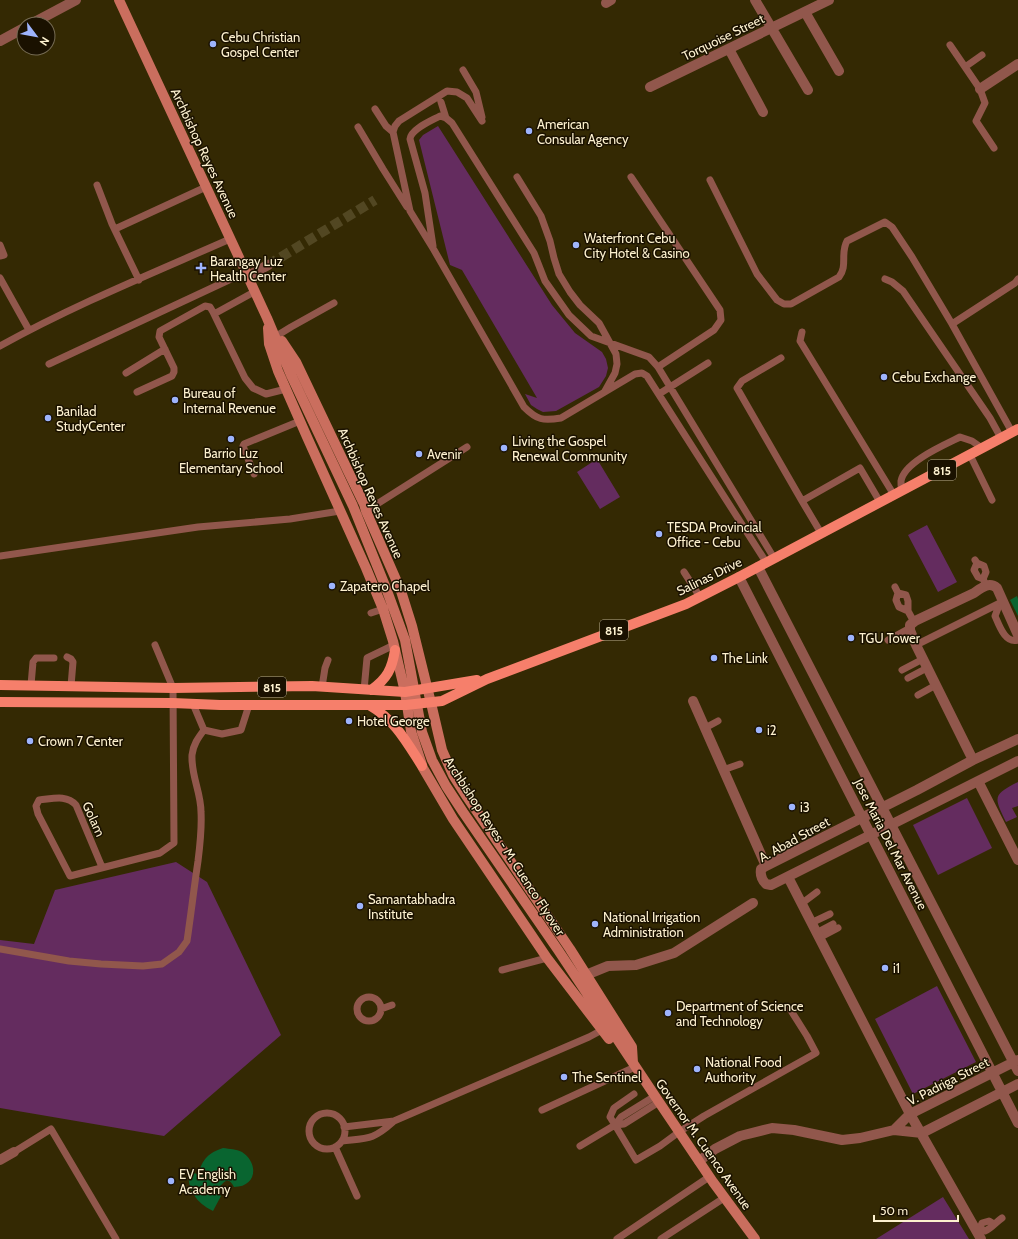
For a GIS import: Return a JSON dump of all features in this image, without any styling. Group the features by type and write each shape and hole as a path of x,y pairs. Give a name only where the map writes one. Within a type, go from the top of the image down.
{"main road":[{"name":"Archbishop Reyes Avenue","path":"119,0 247,274 291,376 353,506"},
{"name":"Archbishop Reyes Avenue","path":"267,318 296,362 364,504 400,591 414,632 428,689"},
{"name":"Archbishop Reyes Avenue","path":"267,318 269,344 286,389 383,609 405,692"},
{"name":"Salinas Drive","path":"431,703 442,701 487,679 686,604 1015,431"},
{"name":"Archbishop Reyes - M. Cuenco Flyover","path":"353,506 405,640 422,732 432,760 446,786 558,950"},
{"path":"368,690 382,682 390,671 394,646 408,642 412,638 414,632"},
{"name":"Salinas Drive","path":"428,689 487,679"},
{"name":"815","path":"0,685 173,688 312,686 405,692 428,689"},
{"name":"Governor M. Cuenco Avenue","path":"428,689 442,750 453,774 570,949 632,1047 634,1065"},
{"name":"Governor M. Cuenco Avenue","path":"405,692 411,731 422,767 453,820 547,958 620,1055 634,1065"},
{"name":"815","path":"0,702 105,707 173,703 249,705 406,705 431,703"},
{"path":"369,704 396,726 422,767 432,756 440,756 446,760"},
{"name":"Governor M. Cuenco Avenue","path":"558,950 709,1177 755,1239"}],"street":[{"path":"46,16 76,0"},
{"path":"755,0 808,90"},
{"name":"Torquoise Street","path":"650,87 829,0"},
{"path":"805,12 839,71"},
{"path":"0,40 16,32"},
{"path":"729,49 763,112"},
{"path":"980,89 1018,64"},
{"path":"247,274 268,265"},
{"name":"Jose Maria Del Mar Avenue","path":"766,562 882,807 1016,1064"},
{"name":"Jose Maria Del Mar Avenue","path":"739,577 1018,1123"},
{"path":"973,760 911,635 912,625 968,596 985,582 997,588 1001,602 1018,635"},
{"path":"693,701 766,866"},
{"name":"A. Abad Street","path":"1018,739 973,760 766,866 761,869 760,873 766,884 771,885 1018,761"},
{"path":"978,781 1018,860"},
{"path":"788,877 910,1114 979,1232"},
{"path":"586,975 608,966 636,965 674,953 752,903"},
{"name":"V. Padriga Street","path":"894,1130 910,1114 992,1073 1016,1064"},
{"path":"699,1161 715,1149 740,1136 772,1128 794,1130 842,1140 860,1138 894,1130 922,1133 1018,1084"},
{"path":"0,1160 14,1152"}],"lane":[{"path":"950,45 980,89 985,103 976,121 994,148"},
{"path":"965,67 982,55"},
{"path":"410,211 393,132 395,126 399,121 447,90 457,92 467,98 482,122 476,92 463,70"},
{"path":"441,102 446,118"},
{"path":"375,109 386,126 393,132"},
{"path":"434,250 425,193 410,139 411,135 415,131 440,116 446,118 452,123 534,253 545,281 569,314 591,336 649,357 658,366 766,562"},
{"path":"358,127 434,250 524,408 533,416 540,419 548,420 561,418 635,374 642,373 647,376 766,562"},
{"path":"517,177 541,216 559,274 580,305 599,323 616,354 617,364 615,373 604,392"},
{"path":"631,177 720,310 721,320 714,330 658,366"},
{"path":"710,180 757,274 777,300 784,304 791,304 839,277 843,272 844,246 846,241 885,222 892,227 912,257 1015,431"},
{"path":"97,185 115,229 139,280"},
{"path":"115,229 206,187"},
{"path":"0,346 29,330 230,239"},
{"path":"0,245 4,254 0,256"},
{"path":"49,364 247,274"},
{"path":"0,278 29,330"},
{"path":"885,279 892,282 903,291 990,418 1001,438"},
{"path":"952,324 1015,283 1018,279"},
{"path":"214,314 254,292"},
{"path":"278,335 291,326 334,303"},
{"path":"137,392 172,376 174,372 174,368 159,337 160,331 205,306 210,307 245,378 252,388 266,394 286,389"},
{"path":"802,332 800,341 898,493"},
{"path":"126,373 165,349"},
{"path":"781,358 742,381 738,388 821,533"},
{"path":"659,394 708,363"},
{"path":"254,474 243,446 244,444 300,421"},
{"path":"898,493 901,480 907,470 935,450 960,437 982,448"},
{"path":"366,511 467,447"},
{"path":"970,455 992,500"},
{"path":"802,501 860,468 880,502"},
{"path":"0,556 198,527 290,518 340,511"},
{"path":"976,561 974,570 978,577 985,582"},
{"path":"684,572 700,597"},
{"path":"888,640 912,625 906,595 896,590 898,607 908,611"},
{"path":"1001,602 995,616 998,623 1005,635 1010,640 1018,640"},
{"path":"916,645 1001,602"},
{"path":"371,613 383,609"},
{"path":"102,867 160,853 174,843 173,688 155,645"},
{"path":"368,690 367,658 394,646"},
{"path":"67,657 73,662 72,686"},
{"path":"31,685 34,659 54,658"},
{"path":"902,670 923,659"},
{"path":"322,687 328,660"},
{"path":"908,678 927,668"},
{"path":"918,695 936,685"},
{"path":"193,704 204,730"},
{"path":"204,730 222,734 241,730 249,705"},
{"path":"705,728 718,721"},
{"path":"0,949 69,961 143,966 162,964 179,952 187,941 200,848 202,810 199,792 193,773 192,754 195,743 204,730"},
{"path":"723,770 740,764"},
{"name":"Golam","path":"65,798 72,800 76,805 102,867 70,876 38,814 36,806 39,800 65,798"},
{"path":"801,904 817,892"},
{"path":"811,923 830,914"},
{"path":"818,936 836,926"},
{"path":"502,970 547,958"},
{"path":"381,1009 392,1006"},
{"path":"634,1094 614,1108 610,1116 636,1160 660,1146 704,1116 816,1053 790,1010"},
{"path":"342,1141 373,1137 394,1121 602,1030"},
{"path":"542,1110 634,1065"},
{"path":"580,1146 615,1125 621,1117 657,1099"},
{"path":"330,1114 339,1118 345,1132 342,1141 330,1149 320,1148 312,1141 309,1131 312,1121 320,1115 330,1114"},
{"path":"344,1127 394,1121"},
{"path":"14,1152 51,1129 116,1239"},
{"path":"335,1147 357,1196"},
{"path":"616,1239 709,1177"},
{"path":"661,1239 724,1198"},
{"path":"994,1224 989,1221 982,1223 979,1232 991,1228 1002,1218"}],"shaded area":[{"path":"438,126 552,305 575,333 602,352 606,359 608,368 606,376 599,387 556,411 543,412 531,405 525,394 537,398 462,270 450,265 419,140 423,135"},
{"path":"597,459 620,497 600,509 577,472"},
{"path":"927,525 957,582 938,592 908,535"},
{"path":"1017,596 1018,599 1018,616 1010,600"},
{"path":"1018,782 1018,806 1012,808 1017,817 1006,822 999,807 998,798 1003,790"},
{"path":"967,798 992,848 938,875 913,825"},
{"path":"176,862 207,882 281,1035 164,1136 0,1108 0,940 34,944 55,890"},
{"path":"937,986 976,1062 913,1094 875,1019"},
{"path":"223,1148 242,1152 251,1162 253,1174 251,1179 242,1186 234,1187 229,1181 223,1183 217,1192 221,1196 213,1211 202,1204 194,1195 188,1179 188,1172 198,1174 204,1160 213,1152"},
{"path":"943,1197 969,1239 876,1239"}],"tunnel":[{"path":"268,265 375,200"}],"place":[{"name":"Cebu Christian Gospel Center","path":"213,44"},
{"name":"American Consular Agency","path":"529,131"},
{"name":"Waterfront Cebu City Hotel & Casino","path":"576,245"},
{"name":"Barangay Luz Health Center","path":"201,268"},
{"name":"Cebu Exchange","path":"884,377"},
{"name":"Bureau of Internal Revenue","path":"175,400"},
{"name":"Banilad StudyCenter","path":"48,418"},
{"name":"Barrio Luz Elementary School","path":"231,439"},
{"name":"Living the Gospel Renewal Community","path":"504,448"},
{"name":"Avenir","path":"419,454"},
{"name":"TESDA Provincial Office - Cebu","path":"659,534"},
{"name":"Zapatero Chapel","path":"332,586"},
{"name":"TGU Tower","path":"851,638"},
{"name":"The Link","path":"714,658"},
{"name":"Hotel George","path":"349,721"},
{"name":"i2","path":"759,730"},
{"name":"Crown 7 Center","path":"30,741"},
{"name":"i3","path":"792,807"},
{"name":"Samantabhadra Institute","path":"360,906"},
{"name":"National Irrigation Administration","path":"595,924"},
{"name":"i1","path":"885,968"},
{"name":"Department of Science and Technology","path":"668,1013"},
{"name":"National Food Authority","path":"697,1069"},
{"name":"The Sentinel","path":"564,1077"},
{"name":"EV English Academy","path":"171,1181"}]}
